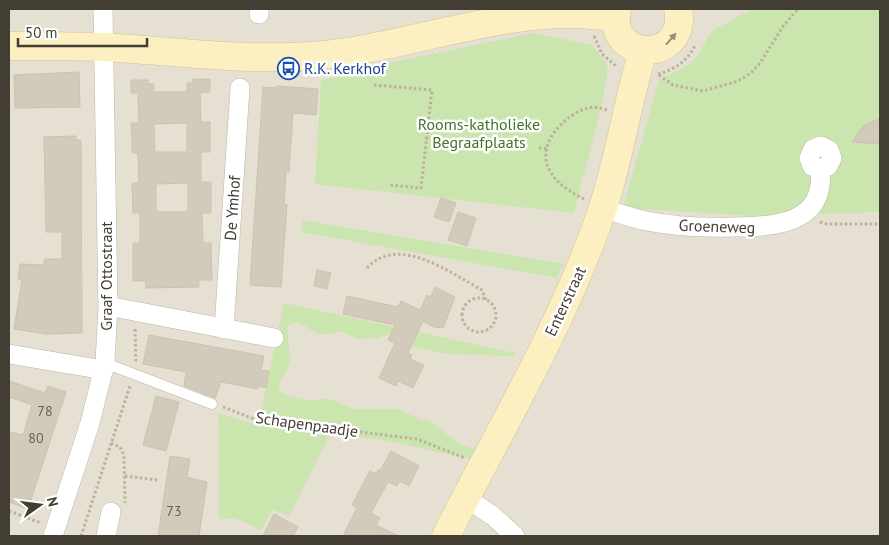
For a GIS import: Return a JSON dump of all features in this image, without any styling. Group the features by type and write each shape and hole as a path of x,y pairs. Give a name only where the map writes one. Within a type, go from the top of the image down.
{"main road":[{"path":"9,46 103,47 240,57 314,56 358,50 531,15 573,12 616,13 617,30 623,40 632,47 643,51 654,50 672,40 680,20 679,9"},
{"name":"Enterstraat","path":"446,536 563,310 603,208 643,51"}],"street":[{"name":"Graaf Ottostraat","path":"54,532 90,424 104,366 108,306 103,9"},
{"name":"De Ymhof","path":"224,328 240,88"},
{"path":"801,216 812,205 820,191 820,170"},
{"name":"Groeneweg","path":"603,208 646,221 692,228 766,227 786,223 801,216"},
{"path":"108,306 274,338"},
{"path":"9,354 104,366"},
{"path":"466,498 493,516 515,536"},
{"path":"106,536 111,512"}],"lane":[{"path":"104,366 133,374 212,404"}],"path":[{"path":"659,74 673,85 703,91 738,81 752,73 784,25 798,9"},
{"path":"374,84 432,90 422,188 389,185"},
{"path":"603,208 571,192 555,177 547,164 549,139 555,129 584,109 595,107 627,114"},
{"path":"426,138 527,147"},
{"path":"539,148 548,149"},
{"path":"801,216 827,224 880,224"},
{"path":"366,268 375,259 390,253 410,255 482,290 486,300 494,306 496,312 495,323 486,331 474,332 465,325 463,310 474,299 486,300"},
{"path":"81,536 133,374 136,361 134,311"},
{"name":"Schapenpaadje","path":"212,404 254,418 417,439 484,465"},
{"path":"111,443 120,447 124,455 125,517 111,512"},
{"path":"125,476 157,480"},
{"path":"9,511 54,532"}],"shaded area":[{"path":"9,9 880,9 880,536 9,536"}],"green space":[{"path":"753,9 880,9 880,212 756,216 623,208 659,80 688,65 697,57 709,35 717,28"},
{"name":"Rooms-katholieke Begraafplaats","path":"534,33 592,45 608,66 603,99 574,213 315,184 321,80 355,74 354,70"},
{"path":"303,220 563,264 557,278 301,232"},
{"path":"284,303 515,353 514,356 446,354 410,346 412,342 391,333 377,338 357,339 341,331 320,335 298,322 287,325 290,359 287,370 279,383 279,389 283,394 306,400 329,399 354,409 397,409 421,420 428,420 463,446 475,449 470,459 384,440 330,434 289,516 272,509 261,530 235,518 219,519 218,413 258,426"}],"building":[{"path":"79,72 80,107 15,108 14,75"},
{"path":"193,79 210,79 210,92 200,93 201,122 210,122 210,152 201,152 201,182 211,182 211,213 202,213 203,243 211,243 212,280 199,280 199,287 146,288 146,281 133,281 133,243 140,243 140,213 133,213 132,183 139,183 138,153 132,153 131,123 139,123 138,93 131,93 131,80 148,80 148,84 154,84 154,92 187,92 187,83 193,83","holes":["187,123 187,152 155,152 154,124","188,183 188,212 156,212 156,184"]},
{"path":"277,86 318,89 316,115 293,113 289,172 286,171 284,204 287,205 281,287 250,285 263,87 276,88"},
{"path":"880,118 880,144 852,142 863,126"},
{"path":"76,136 76,140 81,140 82,333 47,334 14,329 22,280 18,279 20,264 44,265 44,259 62,259 62,232 46,232 44,137"},
{"path":"441,198 456,203 449,222 434,217"},
{"path":"458,212 476,218 467,246 448,240"},
{"path":"317,270 331,273 327,289 314,286"},
{"path":"435,287 455,297 443,328 434,327 423,321 408,353 412,355 410,359 424,365 413,388 398,381 396,386 379,378 395,343 388,340 395,325 343,314 347,296 398,307 401,301 420,310 427,295 431,297"},
{"path":"149,335 264,356 261,370 269,371 266,388 258,386 258,389 221,382 215,398 184,386 186,372 143,364"},
{"path":"9,381 45,393 48,386 66,392 28,509 9,502 9,432 23,435 32,405 9,397"},
{"path":"156,396 179,402 166,451 143,445"},
{"path":"391,451 419,466 409,486 399,481 397,486 388,482 371,513 380,518 376,525 399,536 343,536 357,508 352,505 368,474 370,471 376,474 378,470 380,471"},
{"path":"170,456 190,459 187,477 207,482 199,536 158,536"},
{"path":"274,514 298,527 293,536 263,536"}],"place":[{"name":"R.K. Kerkhof","path":"288,68"}]}
